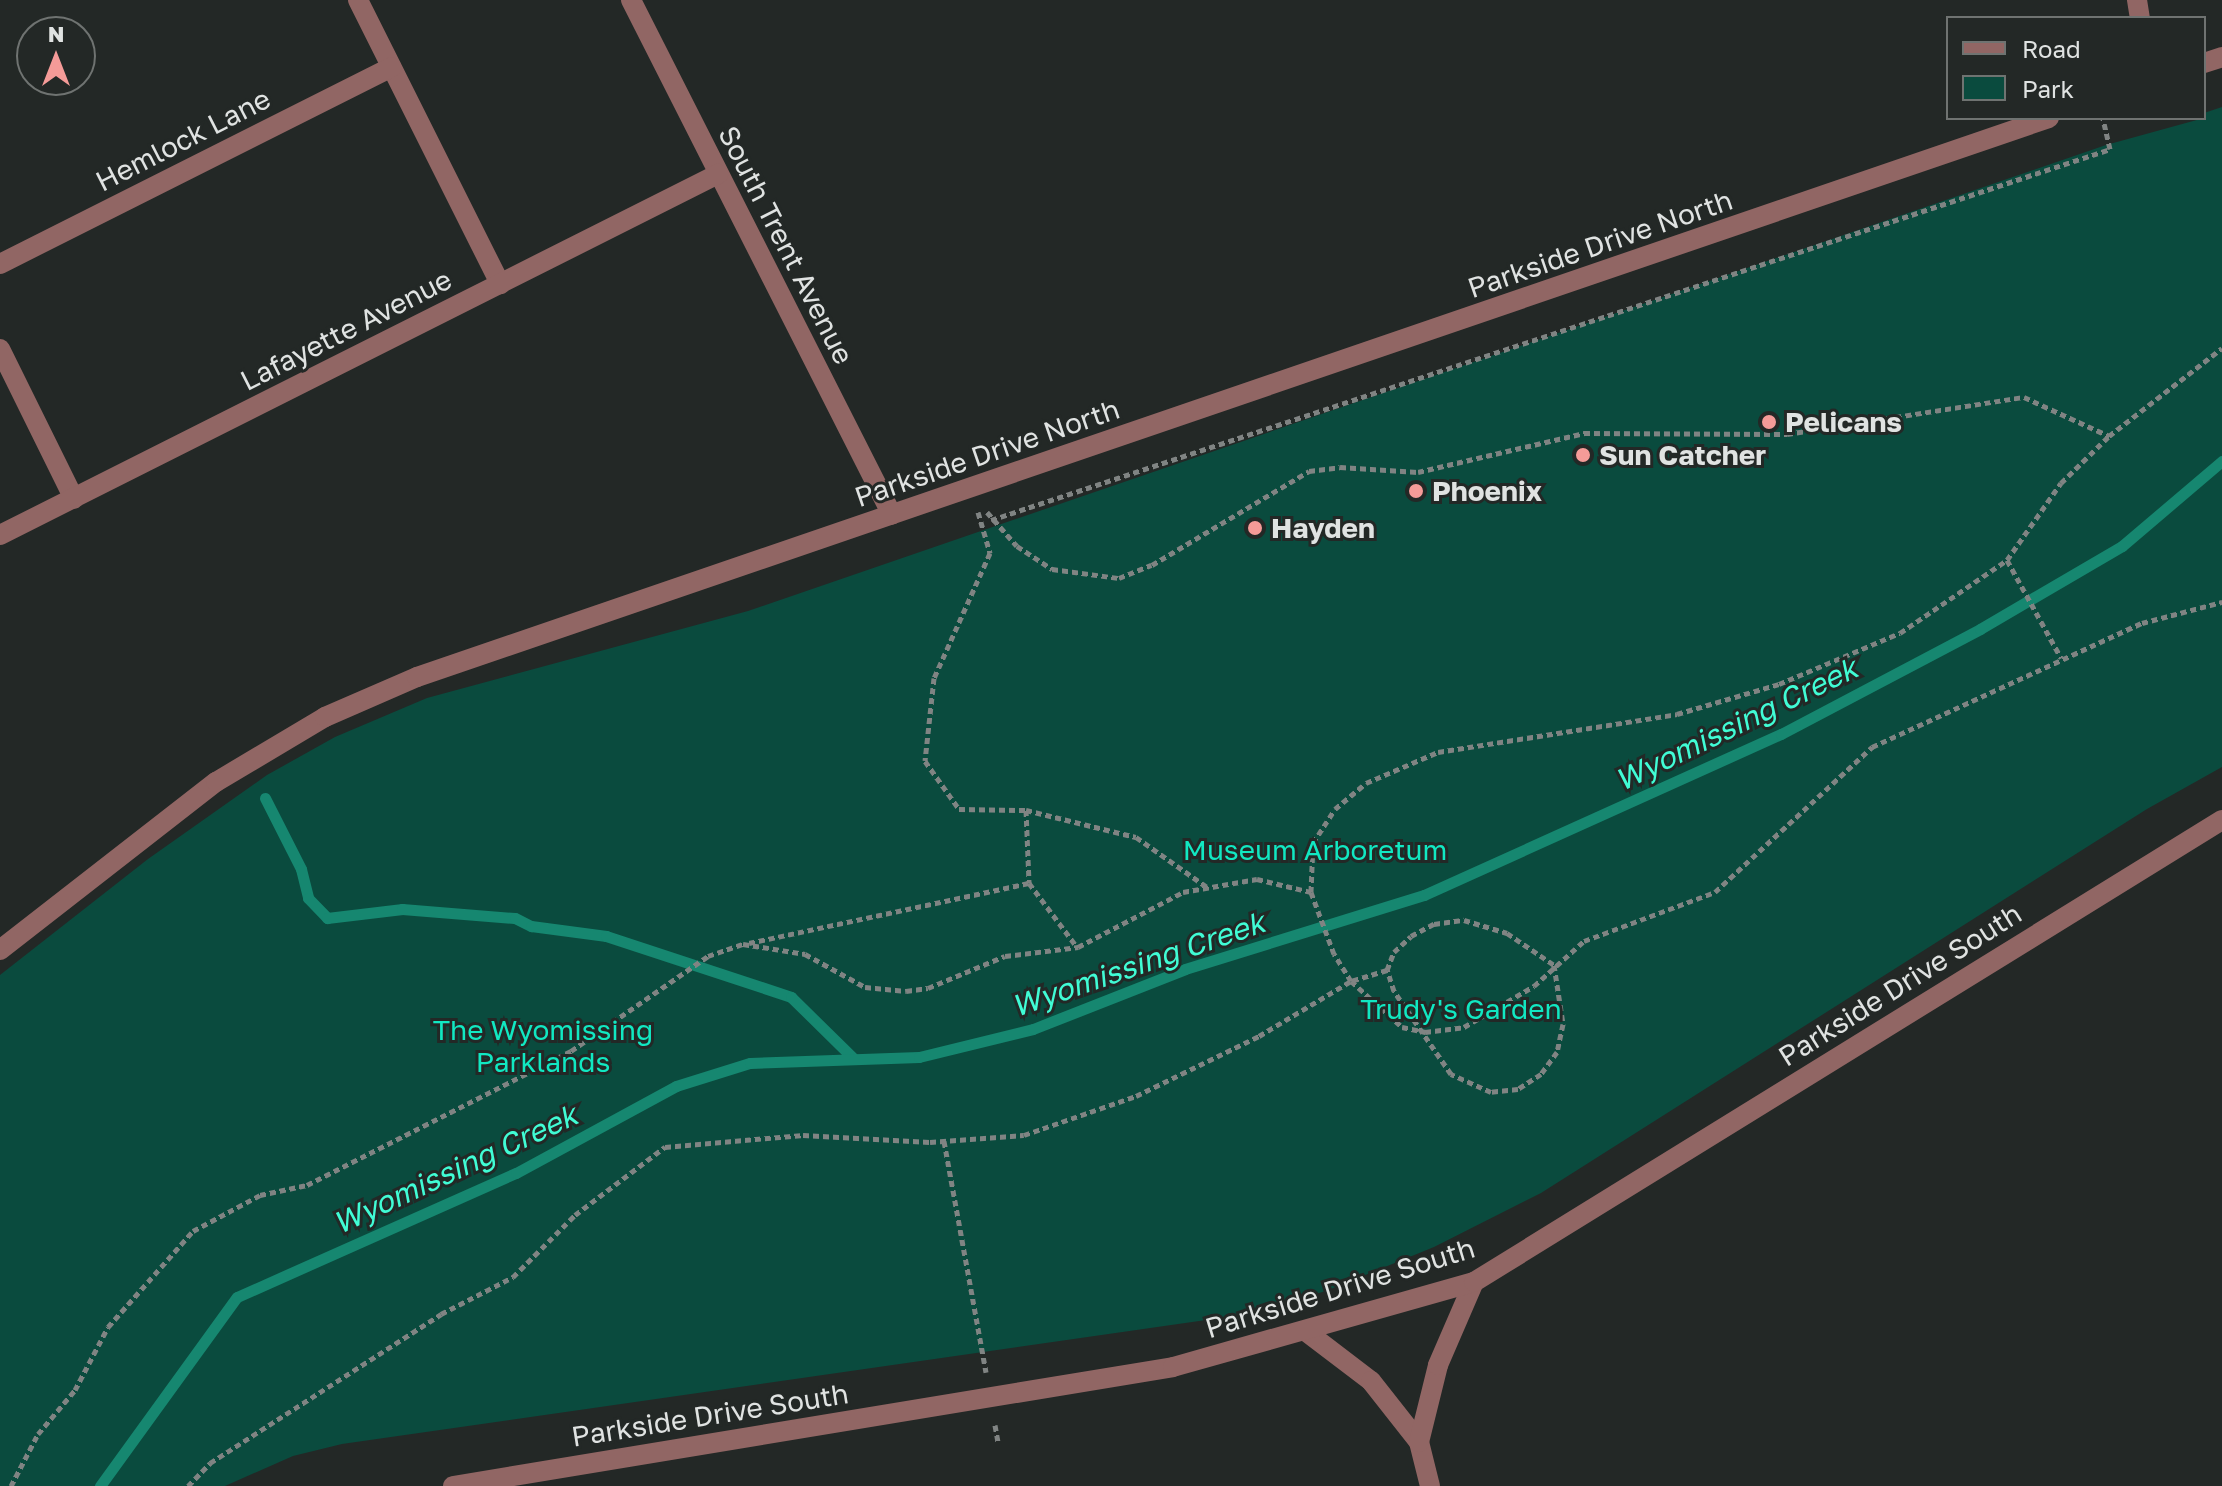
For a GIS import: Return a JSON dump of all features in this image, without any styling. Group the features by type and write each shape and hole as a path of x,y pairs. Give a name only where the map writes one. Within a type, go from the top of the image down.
{"street":[{"path":"358,0 500,284"},
{"name":"South Trent Avenue","path":"631,0 892,515"},
{"name":"Hemlock Lane","path":"0,264 391,67"},
{"name":"Parkside Drive North","path":"0,950 216,782 325,717 417,677 2043,120"},
{"name":"Lafayette Avenue","path":"0,535 718,174"},
{"path":"0,349 74,499"},
{"name":"Parkside Drive South","path":"453,1486 1173,1367 1308,1333 1474,1282 2222,820"},
{"path":"1419,1442 1438,1365 1474,1282"},
{"path":"1308,1333 1371,1381 1419,1442 1430,1486"}],"path":[{"path":"991,520 2110,149 2103,120"},
{"path":"2222,348 2109,436 2061,483 2007,560 1900,633 1779,684 1677,714 1438,752 1366,783 1335,809 1313,843 1311,892 1334,954 1351,981 1380,1012 1402,1027 1425,1032 1464,1027 1503,1009 1584,941 1715,892 1872,747 2142,623 2222,602"},
{"path":"974,487 991,520 1017,546 1052,569 1119,578 1152,565 1309,471 1340,467 1418,472 1584,433 1787,434 2024,397 2109,436"},
{"path":"974,487 990,553 934,678 925,761 959,809 1026,810 1136,837 1209,887"},
{"path":"2007,560 2047,626 2061,658"},
{"path":"1026,810 1029,883 1078,947"},
{"path":"744,944 805,954 865,987 906,991 928,988 1005,956 1078,947 1183,892 1257,879 1311,892"},
{"path":"11,1486 38,1434 75,1390 108,1327 193,1231 260,1195 307,1185 571,1051 708,956 744,944 1029,883"},
{"path":"1464,920 1507,933 1554,965 1563,1024 1557,1052 1541,1074 1518,1089 1491,1092 1470,1086 1451,1074 1394,991 1387,970 1394,952 1411,936 1434,924 1464,920"},
{"path":"188,1486 210,1463 441,1314 513,1277 575,1215 665,1147 803,1135 944,1141 1024,1135 1136,1096 1259,1036 1351,981 1387,970"},
{"path":"944,1141 998,1442"}],"green space":[{"name":"Museum Arboretum","path":"2222,107 2222,767 2147,809 1541,1193 1434,1247 1326,1291 1241,1315 342,1444 293,1456 225,1486 0,1486 0,975 148,859 267,775 335,737 427,698 748,611 2106,145 2206,120 2206,112"}],"waterway":[{"name":"Wyomissing Creek","path":"100,1486 237,1297 516,1173 676,1086 750,1063 919,1057 1033,1029 1185,969 1424,895 1781,734 1980,629 2122,546 2222,461"},
{"path":"265,798 301,869 308,898 327,918 402,909 515,918 531,926 606,936 791,997 853,1058"}],"place":[{"name":"Pelicans","path":"1769,422"},
{"name":"Sun Catcher","path":"1583,455"},
{"name":"Phoenix","path":"1416,491"},
{"name":"Hayden","path":"1255,528"}],"park label":[{"name":"Trudy's Garden","path":"1461,1009"},
{"name":"The Wyomissing Parklands","path":"543,1046"}]}
